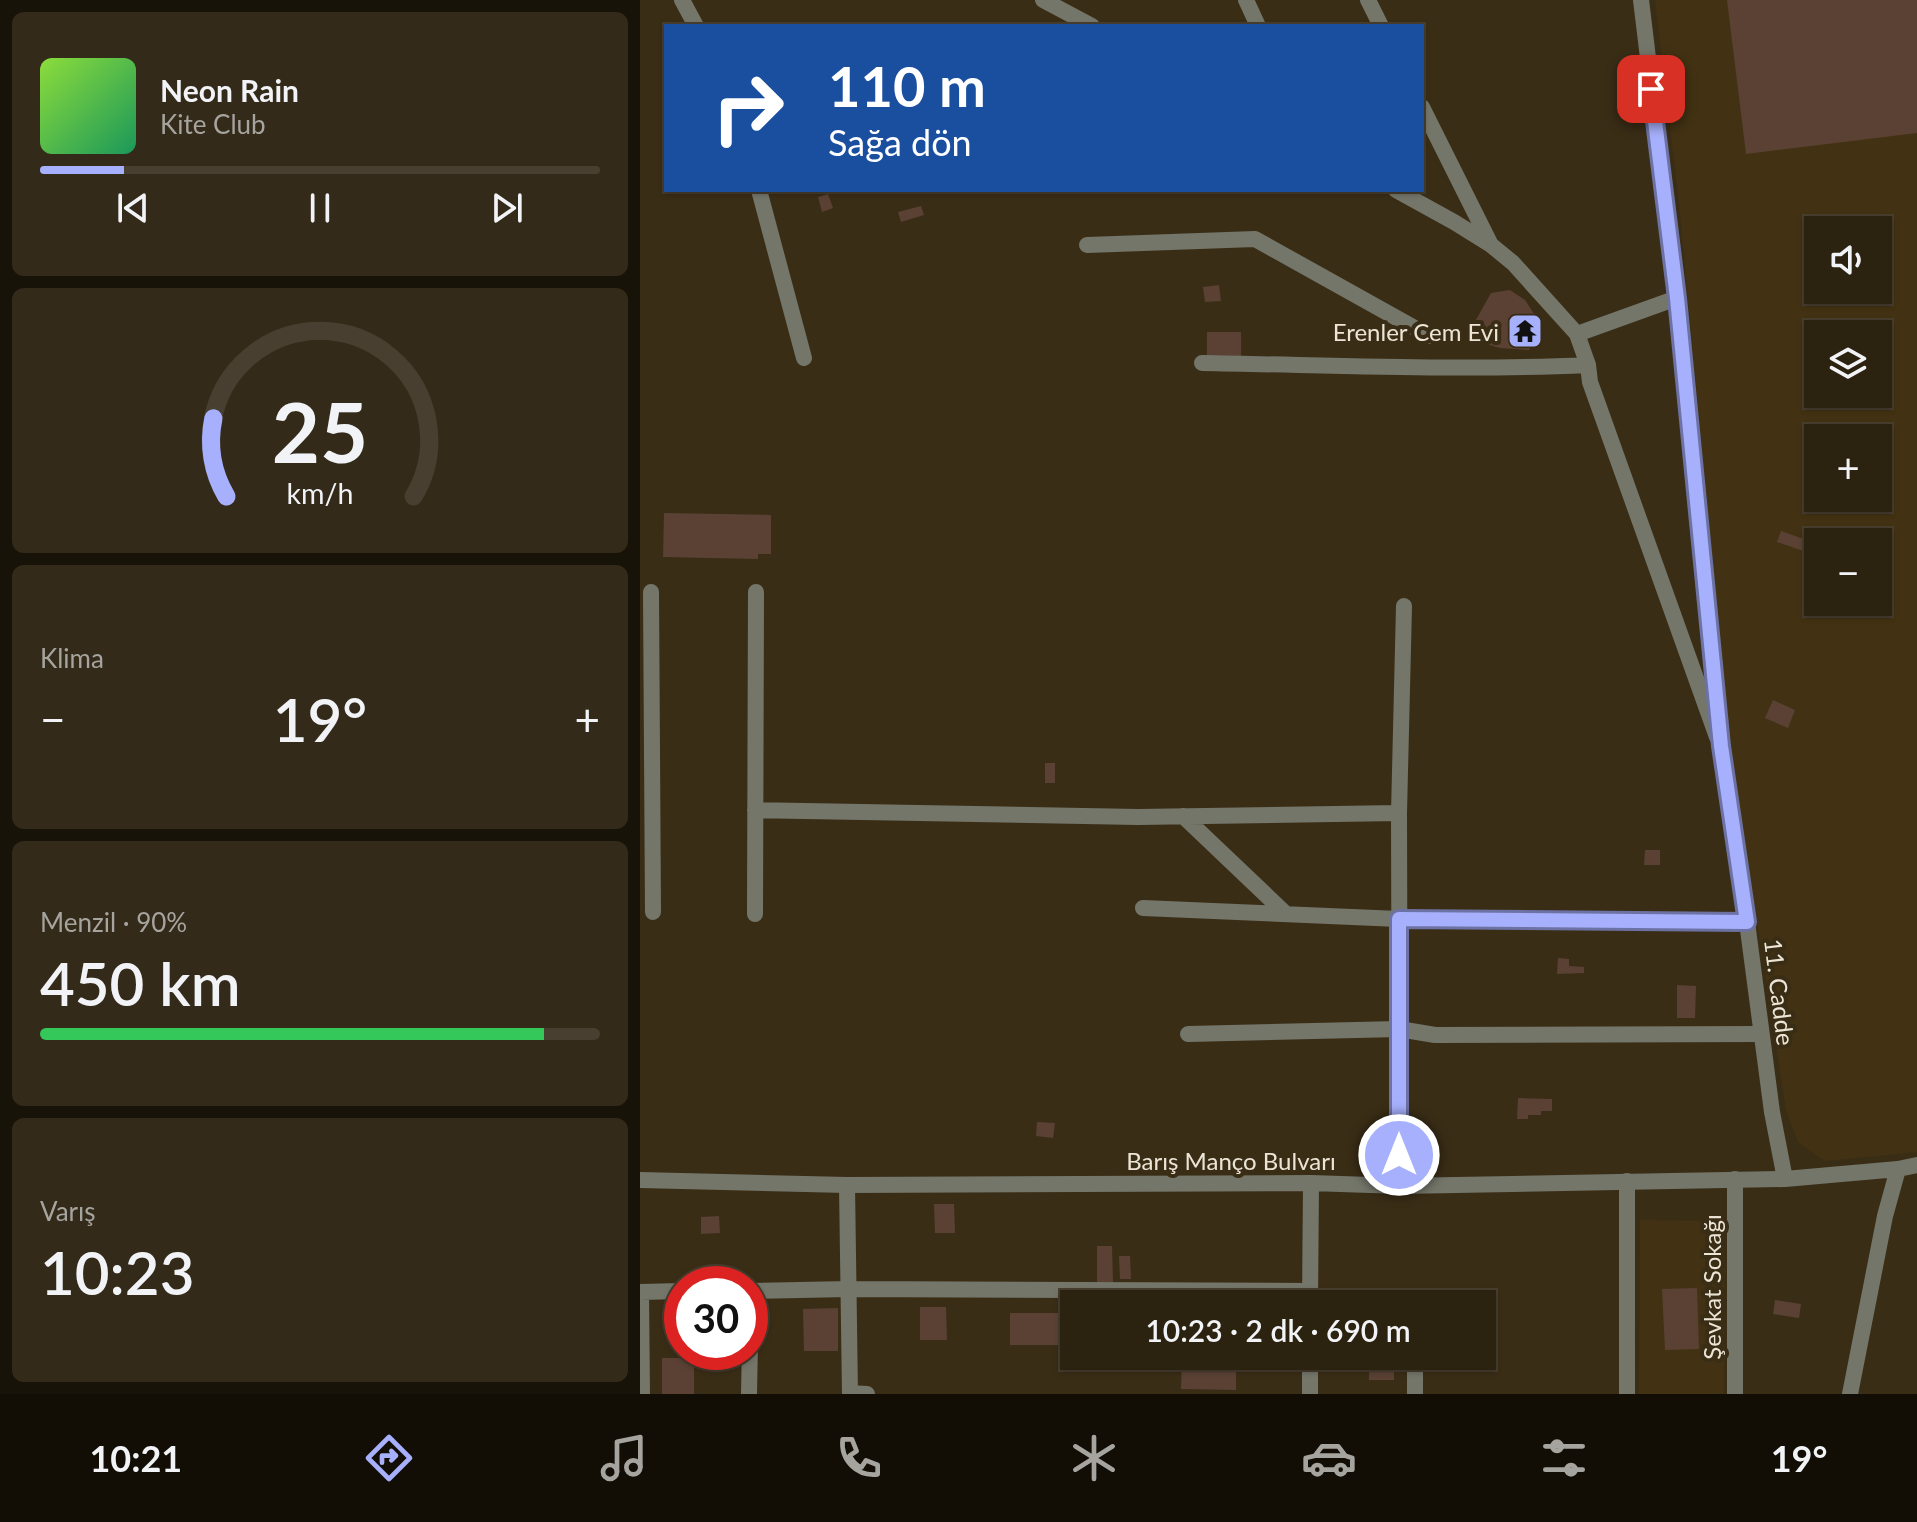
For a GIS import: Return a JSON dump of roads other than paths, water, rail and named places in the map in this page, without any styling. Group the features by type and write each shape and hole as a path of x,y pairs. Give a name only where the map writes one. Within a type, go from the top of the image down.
{"street":[{"path":"682,0 695,24"},
{"path":"1043,0 1068,6 1090,24"},
{"path":"1246,0 1257,24"},
{"path":"1368,0 1380,24"},
{"name":"11. Cadde","path":"1641,0 1677,298 1721,746 1772,1112 1785,1179"},
{"path":"1424,111 1491,245"},
{"path":"760,192 804,358"},
{"path":"1400,192 1491,245 1513,263 1577,334 1588,365 1590,382 1721,746"},
{"path":"1087,245 1255,239 1429,336"},
{"path":"1577,334 1677,298"},
{"path":"1202,363 1398,368 1588,365"},
{"path":"651,592 653,912"},
{"path":"755,914 756,592"},
{"path":"1400,1186 1399,813 1404,606"},
{"path":"755,810 1122,817 1399,813"},
{"path":"1183,816 1285,913"},
{"path":"1143,908 1399,919 1747,922"},
{"path":"1188,1034 1399,1029 1435,1035 1761,1034"},
{"name":"Barış Manço Bulvarı","path":"640,1180 847,1185 1311,1183 1400,1186 1785,1179 1917,1165"},
{"path":"1850,1394 1885,1216 1898,1169"},
{"name":"Şevkat Sokağı","path":"1735,1179 1735,1394"},
{"path":"1627,1181 1627,1394"},
{"path":"1310,1290 1311,1183"},
{"path":"847,1185 850,1394 867,1394"},
{"path":"642,1394 641,1292 664,1291"},
{"path":"768,1291 1060,1293"},
{"path":"749,1370 749,1394"},
{"path":"1310,1370 1310,1394"},
{"path":"1415,1370 1415,1394"}],"place":[{"name":"Erenler Cem Evi","path":"1525,331"}]}
